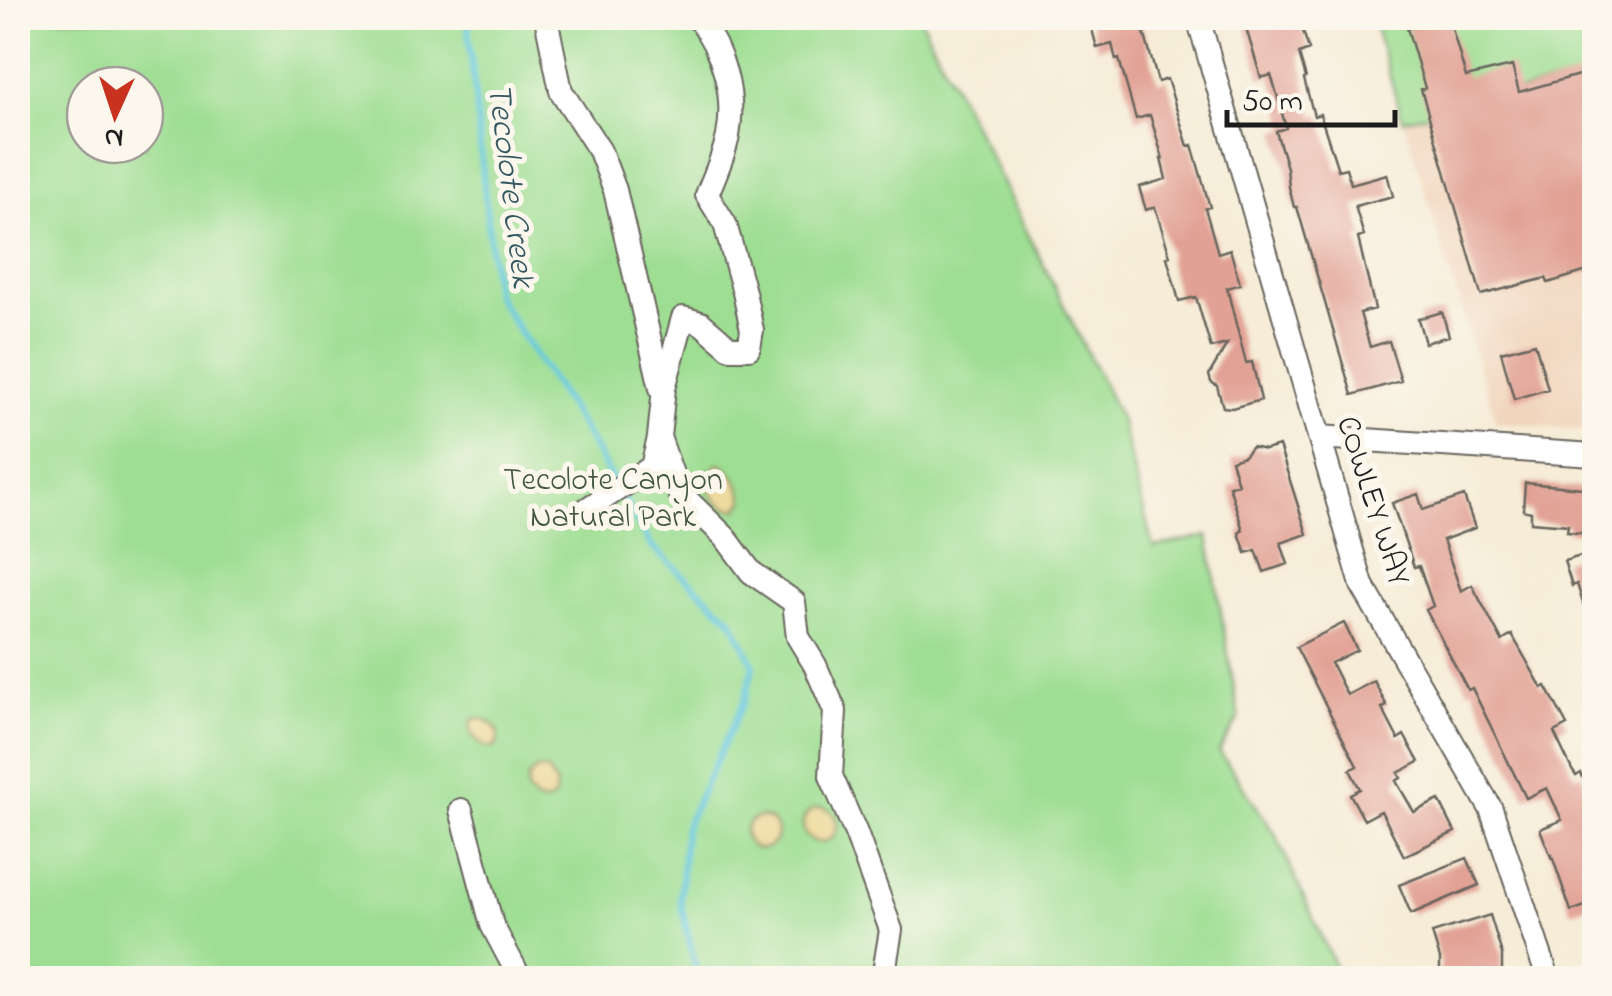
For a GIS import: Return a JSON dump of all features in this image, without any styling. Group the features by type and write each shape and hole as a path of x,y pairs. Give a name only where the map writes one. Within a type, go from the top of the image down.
{"street":[{"path":"546,18 561,90 600,151 615,190 663,396"},
{"path":"596,503 652,467 660,437 663,396 682,318 701,323 730,348 749,348 752,330 744,292 725,224 708,196 728,137 726,67 698,18"},
{"name":"COWLEY WAY","path":"1198,18 1362,585 1491,808 1548,978"},
{"path":"660,437 678,491 725,537 751,572 794,602 798,638 816,665 834,711 831,776 891,930 884,978"},
{"path":"1319,437 1594,455"},
{"path":"460,810 492,925 520,978"}],"shaded area":[{"path":"1372,18 1594,18 1594,431 1496,422"}],"green space":[{"name":"Tecolote Canyon Natural Park","path":"18,18 920,18 1120,418 1153,547 1208,536 1239,718 1219,751 1276,835 1340,978 18,978"},
{"path":"1372,18 1594,18 1594,73 1403,120"}],"sand":[{"path":"719,464 739,484 744,501 738,509 719,503 710,492 708,472"},
{"path":"476,718 496,728 496,747 487,748 474,737 471,725"},
{"path":"538,769 548,771 556,785 555,797 546,803 535,800 527,791 528,777"},
{"path":"820,808 832,813 837,825 832,837 820,842 808,837 803,825 808,813"},
{"path":"761,817 772,822 777,833 772,844 761,849 750,844 745,833 750,822"}],"building":[{"path":"1089,18 1140,18 1158,82 1167,79 1188,146 1192,145 1218,253 1230,249 1240,284 1227,288 1246,363 1252,362 1261,400 1223,407 1217,386 1211,382 1209,375 1227,344 1211,348 1196,297 1179,301 1155,207 1146,210 1139,187 1166,179 1150,115 1136,119 1119,59 1116,60 1112,44 1097,48"},
{"path":"1243,18 1299,18 1309,50 1299,54 1304,79 1314,116 1320,114 1338,170 1346,168 1351,184 1387,174 1393,196 1355,206 1364,236 1358,238 1375,309 1360,313 1370,347 1389,341 1401,381 1352,395 1289,187 1276,131 1286,128 1276,91 1271,75 1261,78"},
{"path":"1404,18 1449,18 1466,77 1512,66 1519,92 1582,74 1587,92 1594,90 1594,269 1548,283 1546,278 1481,295"},
{"path":"1442,312 1449,336 1425,343 1418,319"},
{"path":"1535,343 1548,389 1514,399 1501,352"},
{"path":"1279,446 1307,534 1281,543 1288,564 1264,572 1256,550 1246,553 1239,533 1243,530 1229,486 1238,484 1231,460 1244,456 1252,447 1265,450"},
{"path":"1525,483 1594,489 1594,534 1567,532 1568,525 1531,522 1531,512 1523,510"},
{"path":"1418,494 1423,510 1464,496 1475,528 1443,540 1461,591 1472,585 1502,641 1512,635 1567,725 1554,732 1572,770 1576,776 1581,773 1594,806 1594,903 1571,911 1540,829 1562,820 1547,788 1526,798 1472,688 1468,690 1426,610 1433,606 1419,566 1414,567 1392,503"},
{"path":"1594,552 1594,626 1590,626 1577,584 1572,586 1564,561"},
{"path":"1344,623 1357,650 1331,663 1347,695 1374,681 1398,739 1404,735 1419,762 1398,773 1401,778 1396,781 1414,812 1439,800 1455,832 1404,856 1381,811 1364,820 1350,794 1360,789 1350,770 1357,766 1296,647"},
{"path":"1467,858 1479,885 1411,914 1399,885"},
{"path":"1490,915 1502,954 1502,978 1440,978 1440,959 1432,933"}],"waterway":[{"name":"Tecolote Creek","path":"467,18 495,294 581,426 652,547 732,620 754,665 745,699 685,827 680,900 698,978"}]}
